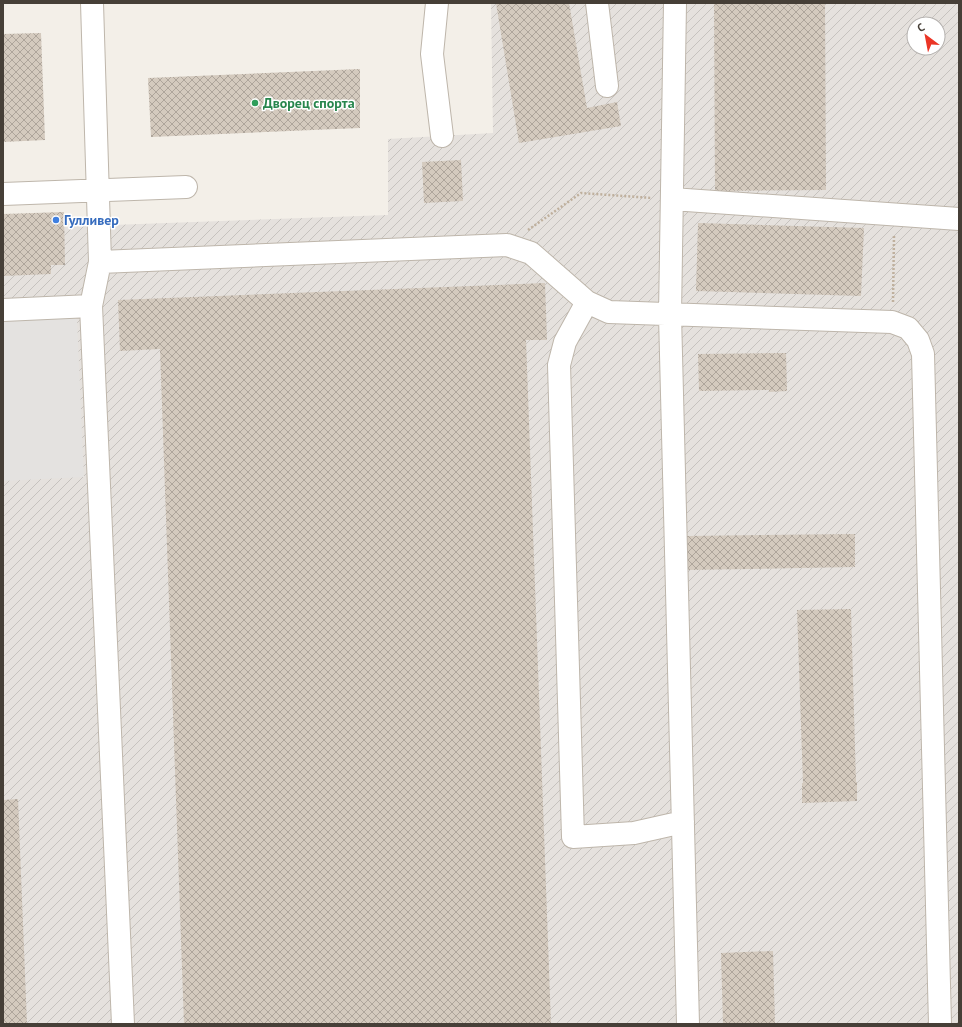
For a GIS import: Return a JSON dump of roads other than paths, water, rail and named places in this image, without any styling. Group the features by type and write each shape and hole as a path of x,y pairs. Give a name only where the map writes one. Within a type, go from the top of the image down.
{"lane":[{"path":"92,3 100,262 91,306 123,1024"},
{"path":"438,3 432,54 442,136"},
{"path":"597,3 607,86"},
{"path":"675,3 670,315 688,1024"},
{"path":"3,194 98,189 186,187"},
{"path":"672,199 959,219"},
{"path":"100,262 507,245 531,253 587,302 609,312 892,322 908,328 918,340 923,354 940,1024"},
{"path":"587,302 565,342 559,364 573,837 634,833 683,822"},
{"path":"3,310 91,306"}],"place":[{"name":"Дворец спорта","path":"255,103"},
{"name":"Гулливер","path":"56,220"}]}
